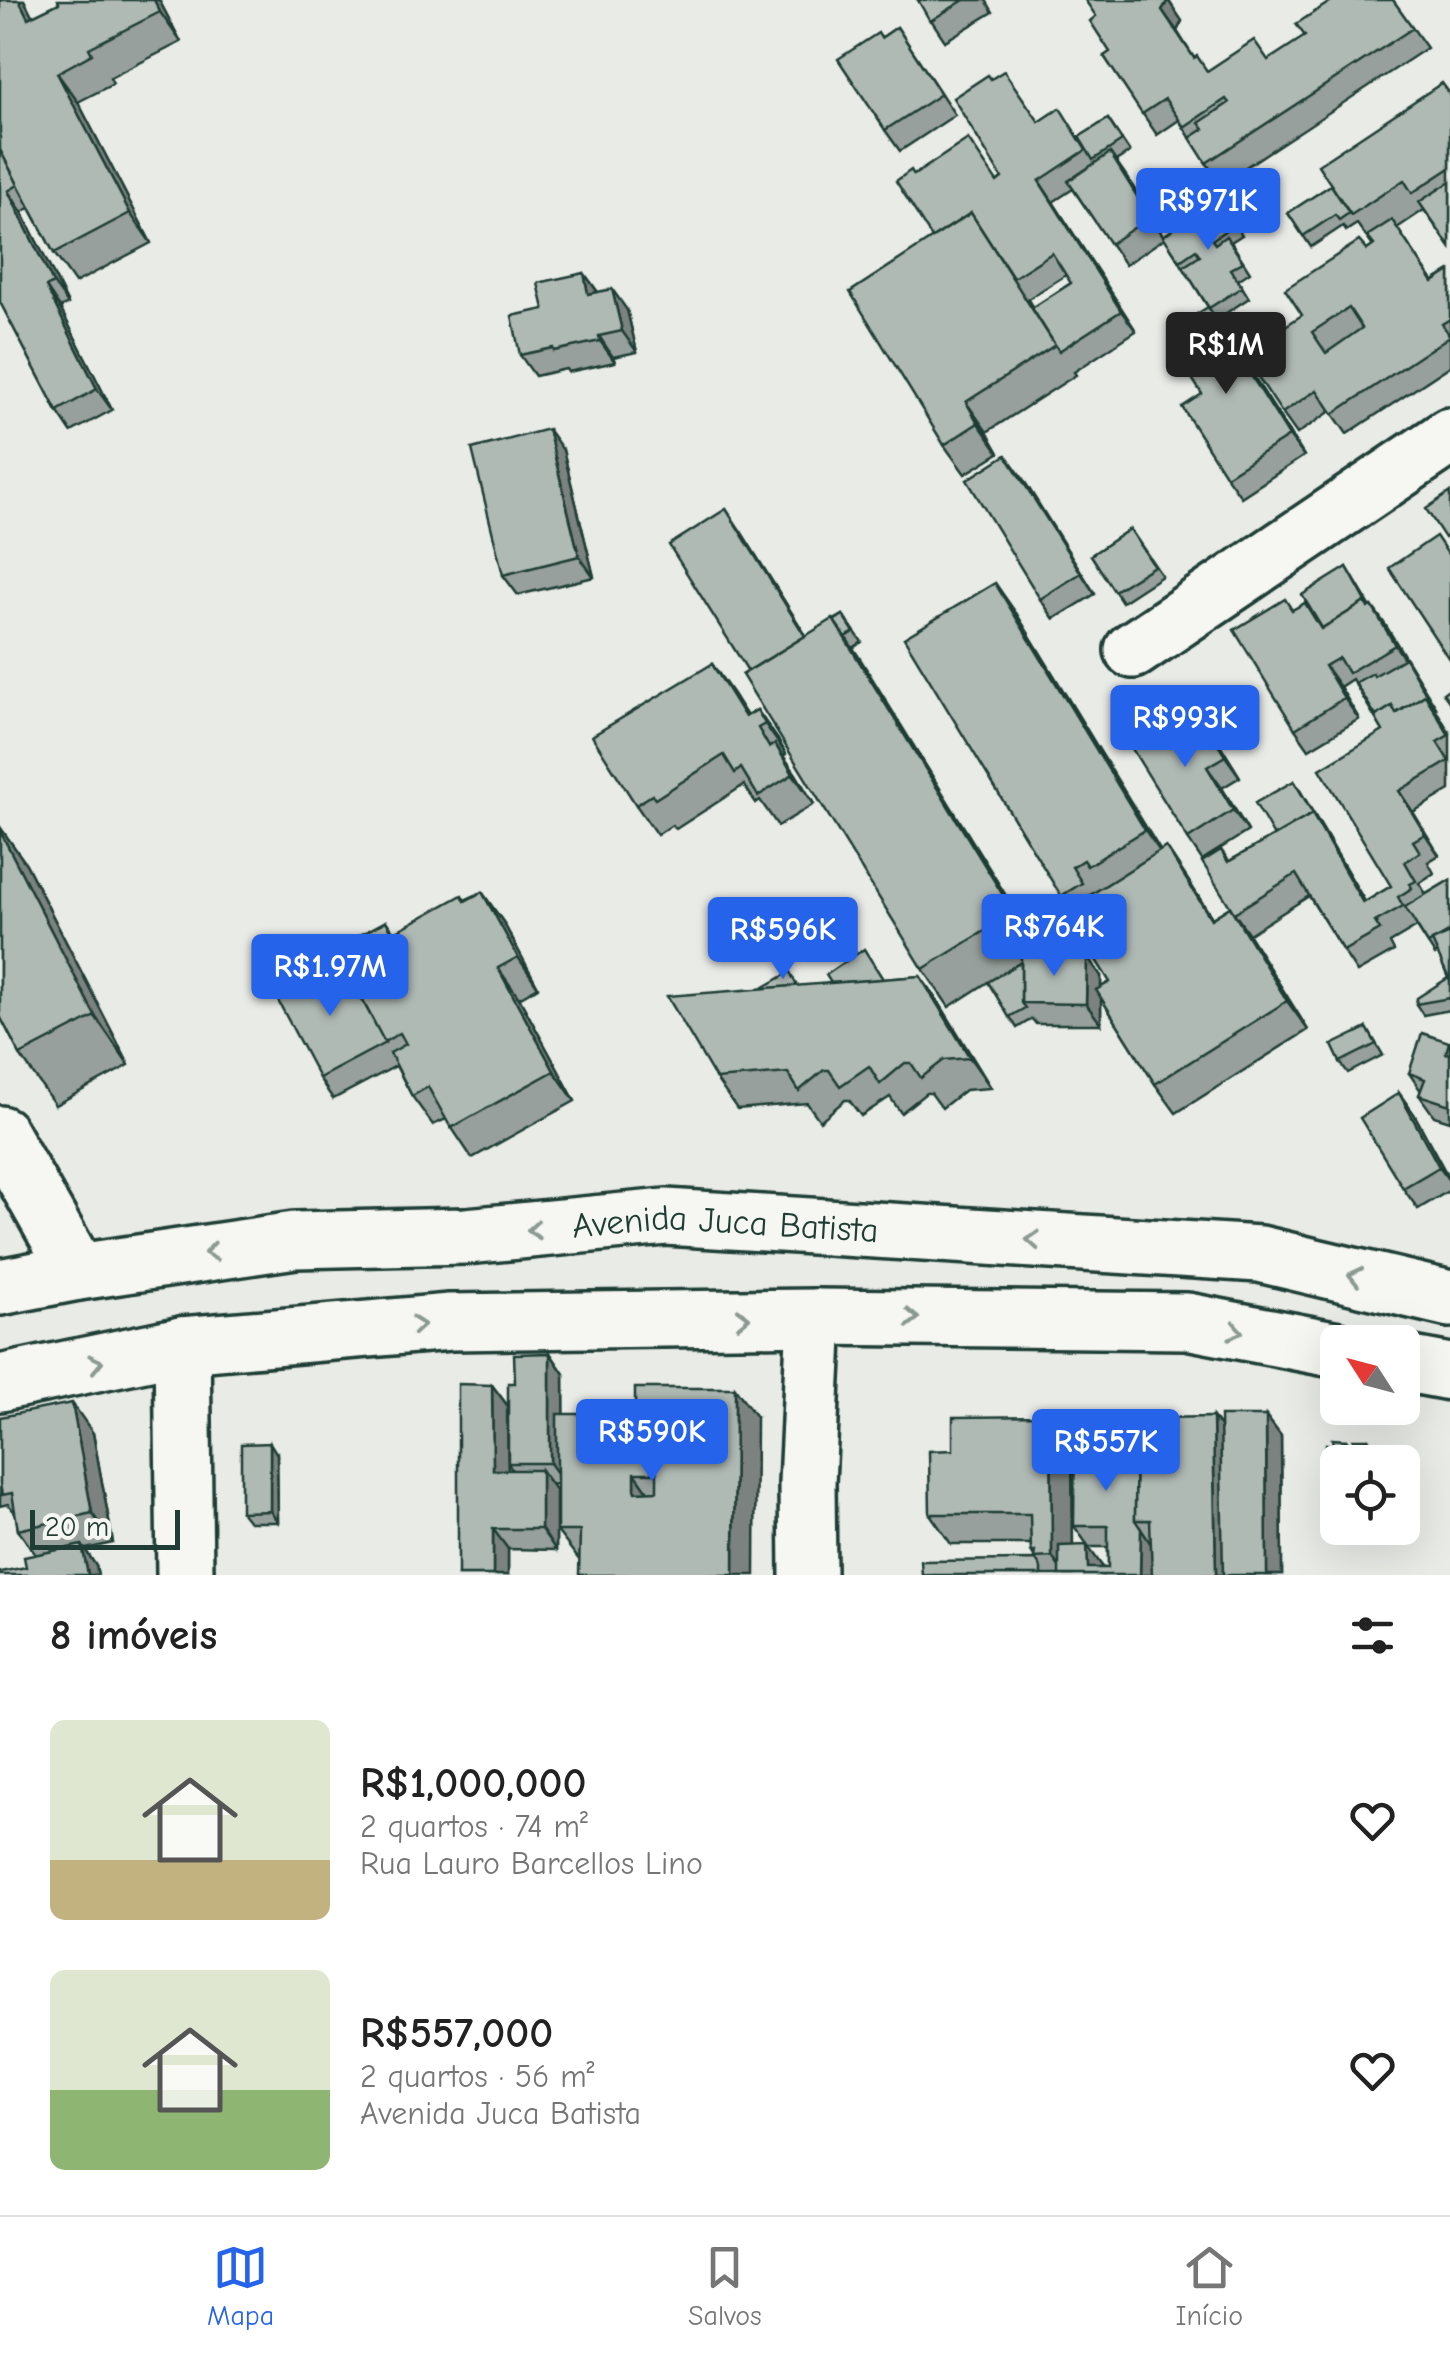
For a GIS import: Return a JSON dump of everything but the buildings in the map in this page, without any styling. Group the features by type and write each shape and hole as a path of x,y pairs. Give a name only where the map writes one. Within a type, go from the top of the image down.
{"main road":[{"path":"1134,650 1450,436"},
{"path":"0,1134 78,1272"},
{"name":"Avenida Juca Batista","path":"0,1287 295,1240 466,1236 666,1217 1260,1254 1450,1299"},
{"path":"808,1575 807,1483 814,1318"},
{"path":"0,1383 182,1346 450,1322 814,1318 1188,1321 1320,1347"},
{"path":"182,1346 185,1575"},
{"path":"1420,1366 1450,1372"}]}
